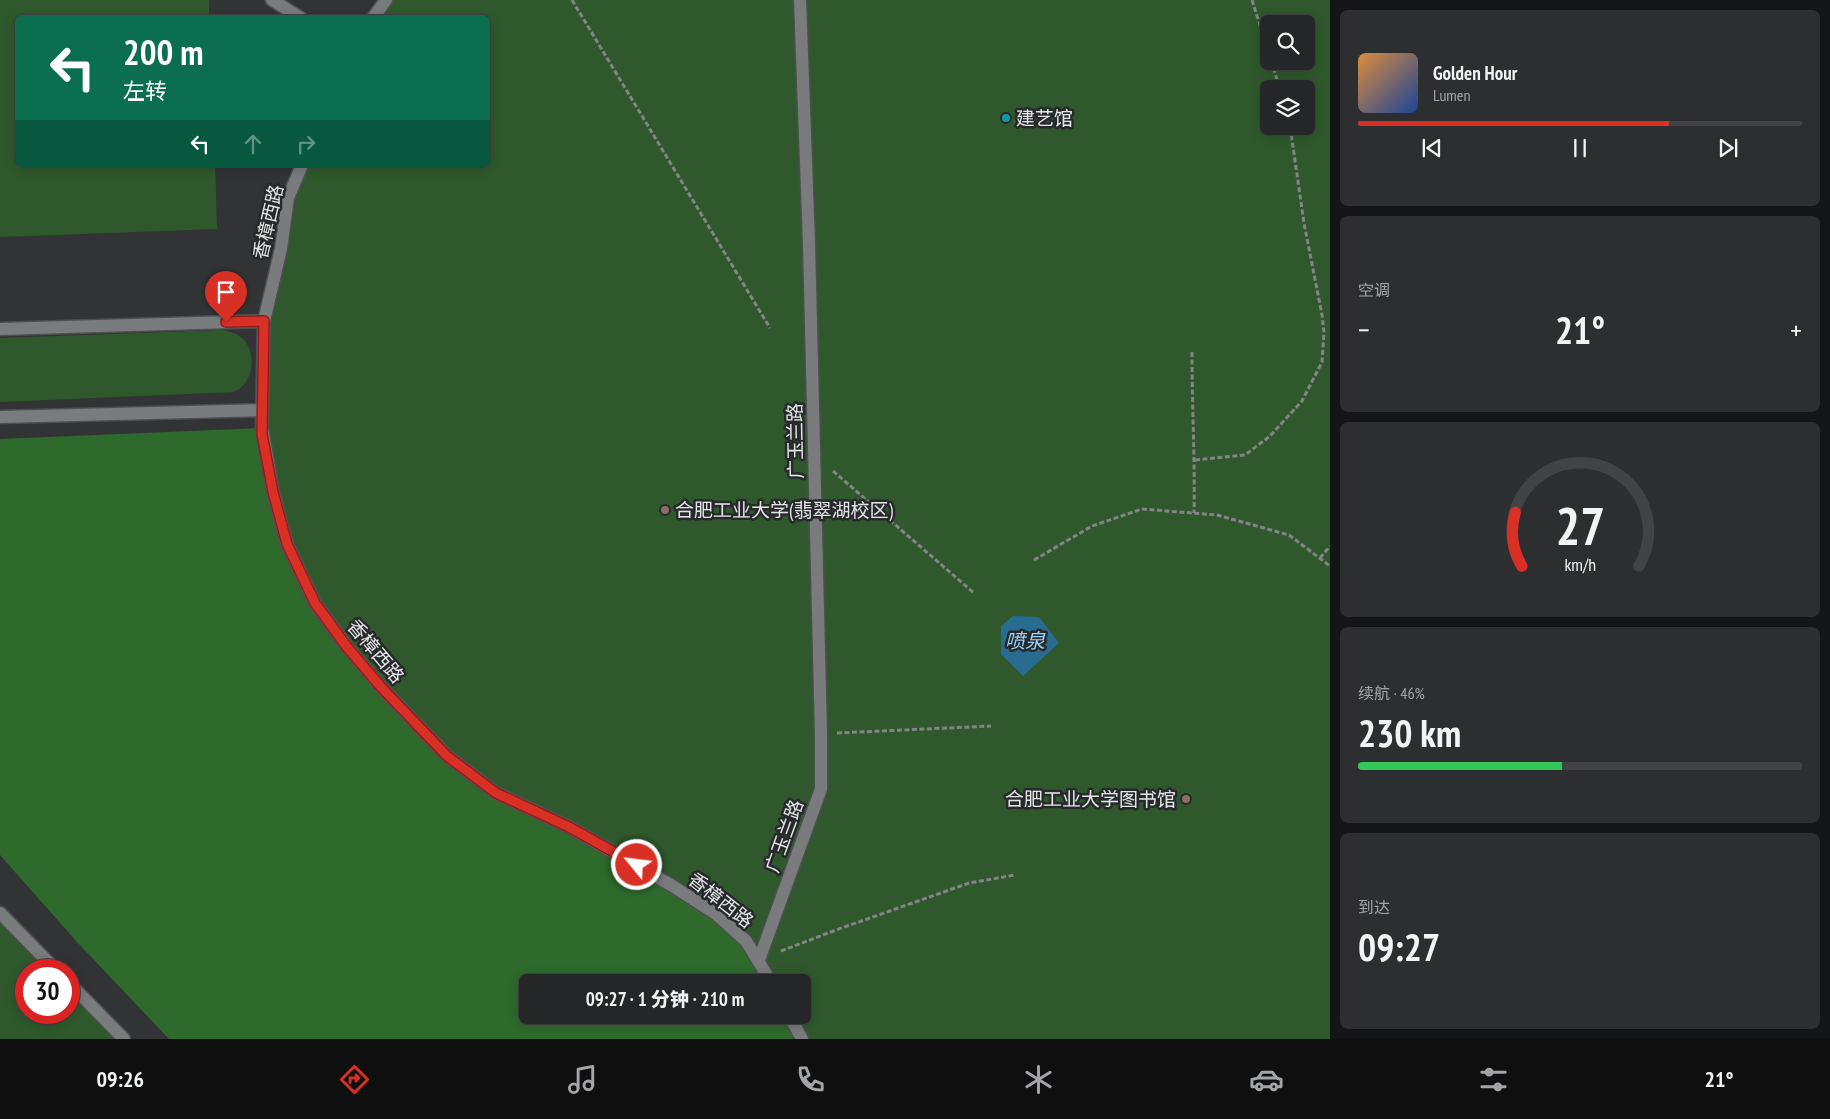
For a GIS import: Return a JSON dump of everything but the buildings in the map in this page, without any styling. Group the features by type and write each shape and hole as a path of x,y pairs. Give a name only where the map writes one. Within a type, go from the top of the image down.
{"street":[{"path":"272,0 296,15"},
{"path":"375,15 386,0"},
{"name":"广玉兰路","path":"759,960 821,789 809,233 800,0"},
{"name":"香樟西路","path":"301,167 288,198 281,249 264,321 262,434 273,492 287,544 315,603 347,647 381,687 447,756 496,793 569,827 671,885 716,914 746,941 767,974"},
{"path":"0,329 264,321"},
{"path":"0,416 262,410"},
{"path":"0,913 45,959"},
{"path":"80,994 124,1039"},
{"path":"794,1024 802,1039"}],"path":[{"path":"572,0 770,328"},
{"path":"1252,0 1260,25"},
{"path":"1195,460 1245,455 1270,436 1302,400 1322,362 1324,332 1291,135"},
{"path":"1192,352 1192,407 1195,460 1194,513"},
{"path":"814,455 974,593"},
{"path":"1034,560 1092,526 1142,509 1217,515 1289,535 1330,566"},
{"path":"1320,558 1330,546"},
{"path":"821,734 991,726"},
{"path":"759,960 836,930 969,883 1015,875"}],"green space":[{"path":"0,0 209,0 209,15 15,15 15,167 215,167 217,229 0,237"},
{"name":"合肥工业大学(翡翠湖校区)","path":"386,0 1330,0 1330,1039 802,1039 794,1024 811,1024 811,974 759,974 496,793 447,756 347,647 287,544 262,434 264,321 302,167 490,167 490,15 375,15"},
{"path":"222,330 232,332 241,337 250,350 252,358 246,382 234,392 0,402 0,338"},
{"path":"262,428 273,492 315,603 381,687 496,793 671,885 746,941 766,974 519,974 519,1024 794,1024 802,1039 169,1039 77,942 0,855 0,439"},
{"path":"0,913 45,959 15,959 15,1024 80,1024 80,994 124,1039 0,1039"}],"water":[{"name":"喷泉","path":"1013,616 1039,617 1059,643 1023,676 1001,654 1001,626"}],"place":[{"name":"建艺馆","path":"1006,118"},
{"name":"合肥工业大学(翡翠湖校区)","path":"665,510"},
{"name":"合肥工业大学图书馆","path":"1186,799"}],"route":[{"path":"226,322 264,321 262,434 273,492 287,544 315,603 347,647 381,687 447,756 496,793 569,827 637,865"}]}
